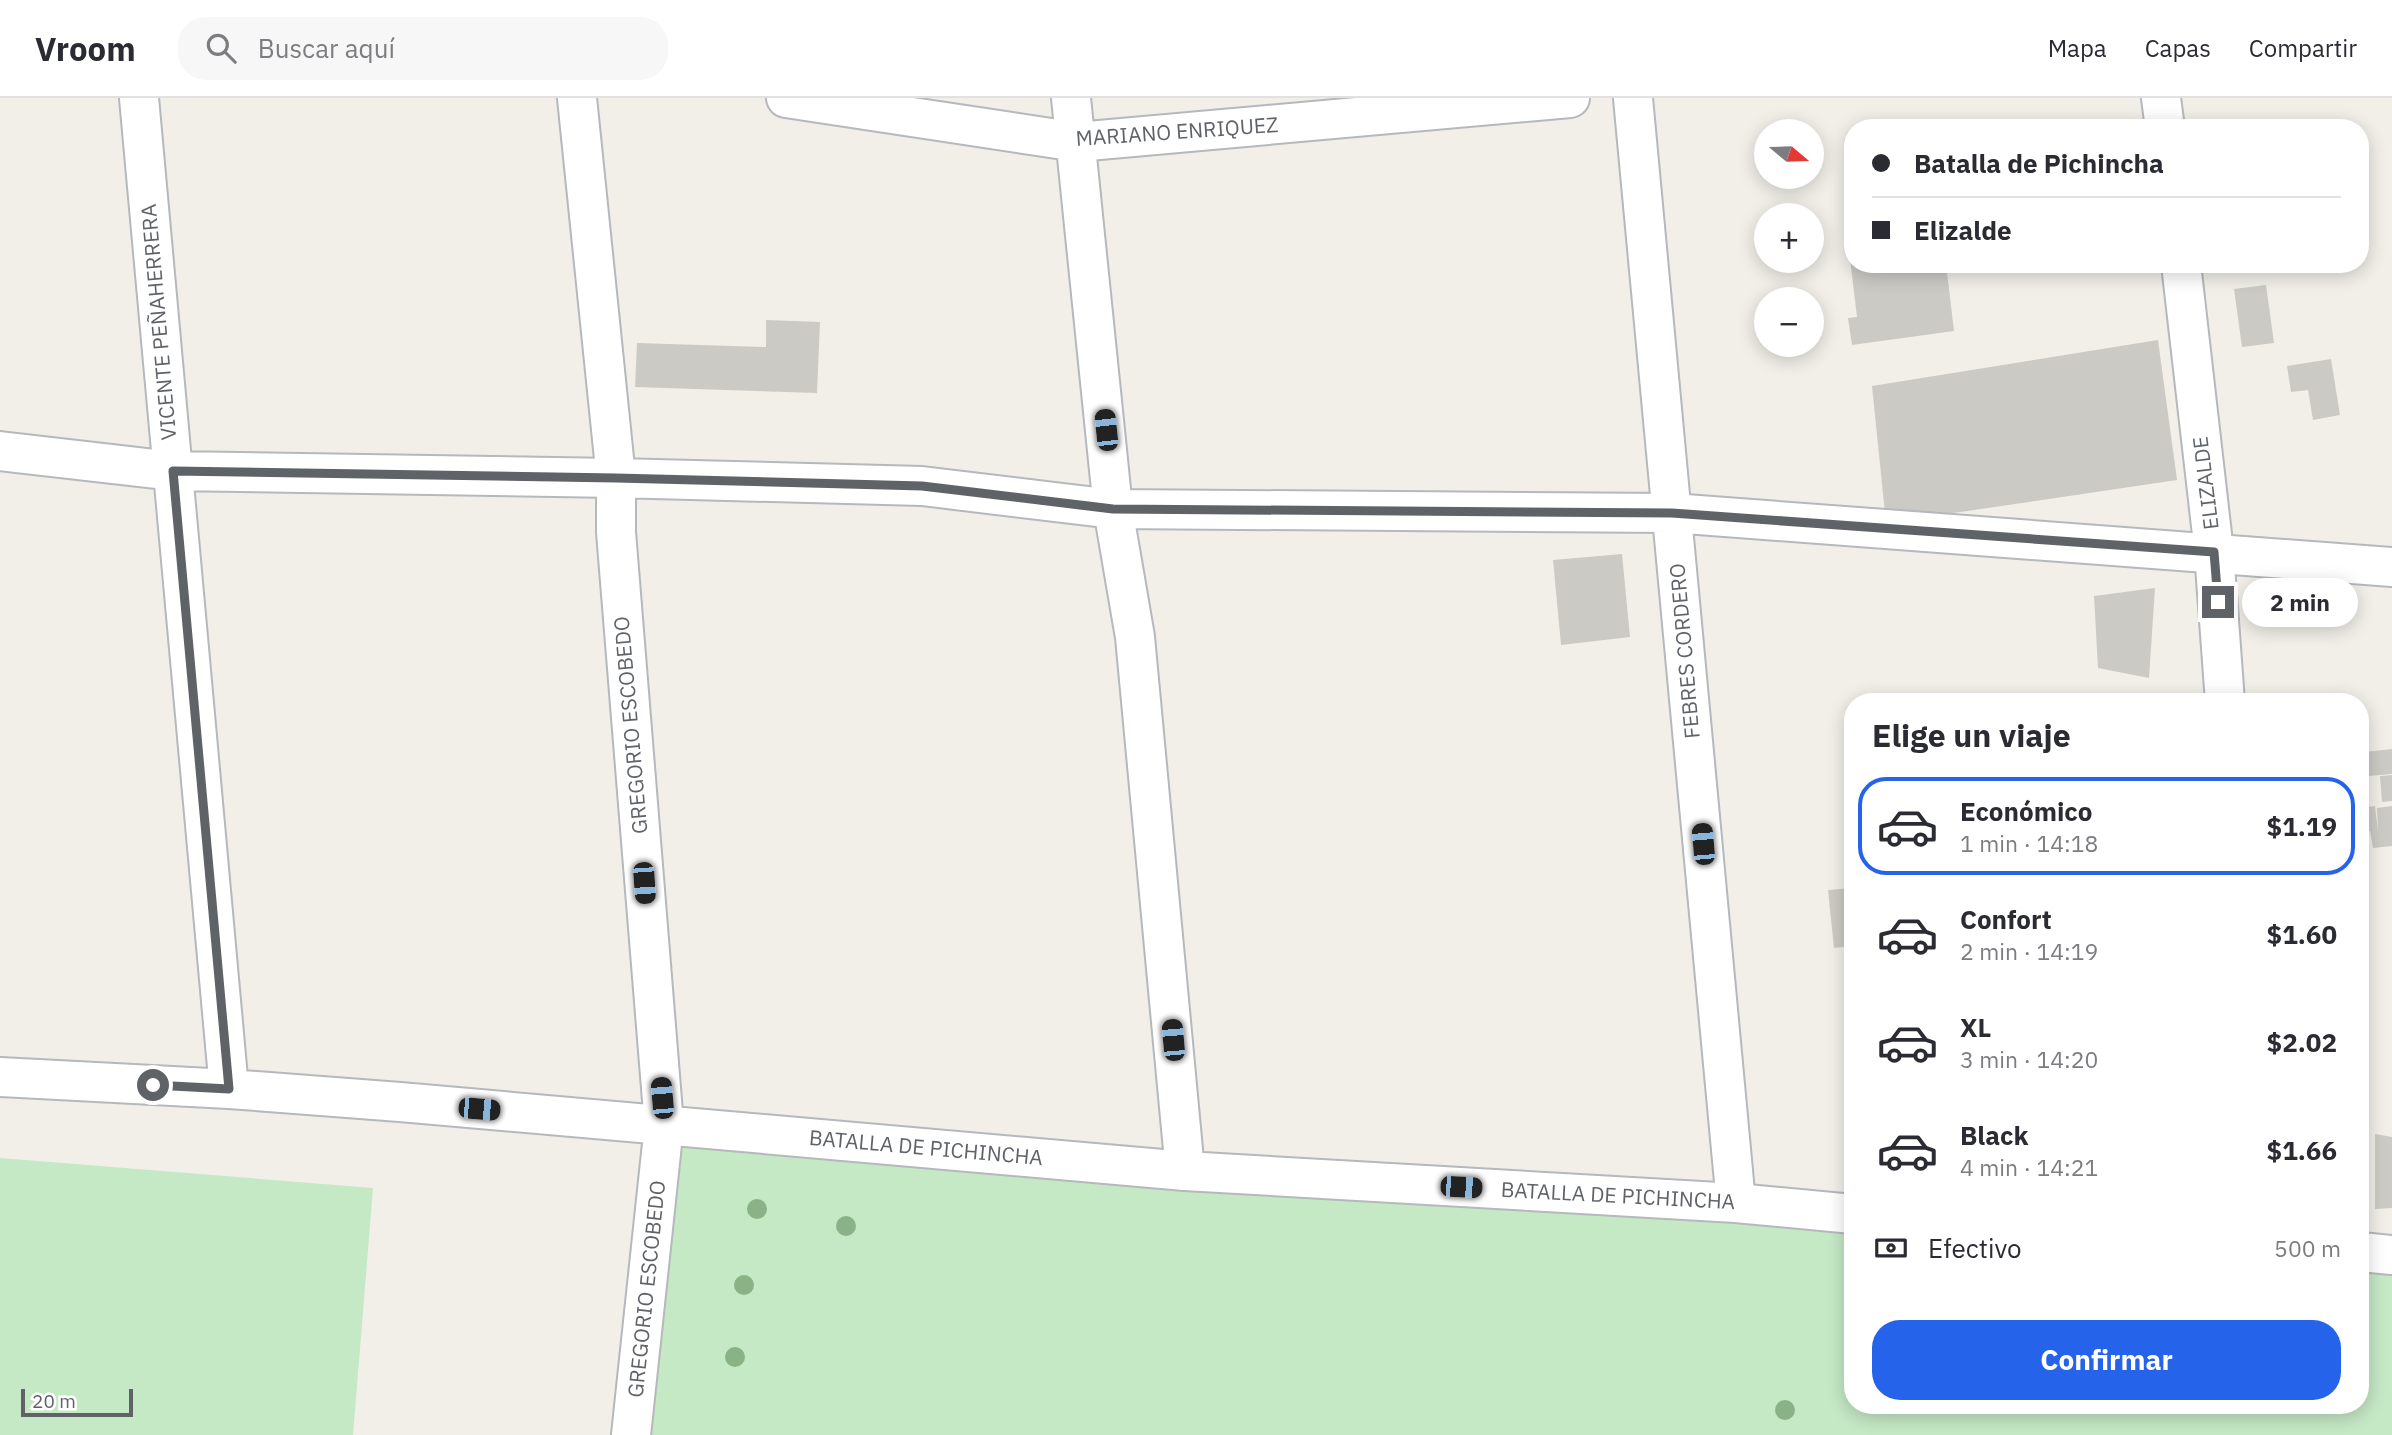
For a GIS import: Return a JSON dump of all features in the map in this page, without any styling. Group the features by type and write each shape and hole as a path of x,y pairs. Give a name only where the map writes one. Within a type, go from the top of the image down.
{"street":[{"name":"VICENTE PEÑAHERRERA","path":"139,98 229,1089"},
{"name":"GREGORIO ESCOBEDO","path":"577,98 616,478 616,532 664,1125 631,1435"},
{"name":"MARIANO ENRIQUEZ","path":"786,98 1077,142 1570,98"},
{"path":"1072,98 1113,509 1135,637 1185,1171"},
{"name":"FEBRES CORDERO","path":"1633,98 1736,1203"},
{"path":"2161,98 2164,119"},
{"name":"ELIZALDE","path":"2181,273 2214,552 2224,693"},
{"path":"0,451 173,471 922,486 1113,509 1672,513 2392,567"},
{"name":"BATALLA DE PICHINCHA","path":"0,1077 229,1089 1185,1171 1736,1203 1844,1213"},
{"path":"2369,1253 2392,1255"}],"green space":[{"path":"668,1122 1844,1212 1844,1414 2369,1414 2369,1258 2392,1260 2392,1435 629,1435"},
{"path":"0,1158 373,1188 353,1435 0,1435"}],"building":[{"path":"1852,273 1947,273 1954,331 1852,345 1848,318 1857,317"},
{"path":"2266,285 2274,343 2242,347 2234,289"},
{"path":"766,320 820,322 817,393 635,387 637,343 766,347"},
{"path":"2158,340 2177,480 1886,523 1872,386"},
{"path":"2331,359 2340,415 2313,420 2308,390 2291,392 2287,366"},
{"path":"1622,554 1630,637 1561,645 1553,560"},
{"path":"2155,588 2149,678 2098,668 2094,596"},
{"path":"2392,749 2392,774 2369,776 2369,752"},
{"path":"2392,775 2392,801 2382,802 2380,776"},
{"path":"2375,806 2378,831 2377,808 2392,806 2392,846 2373,848 2369,831 2369,807"},
{"path":"1844,889 1844,947 1834,948 1828,890"},
{"path":"2375,1134 2392,1137 2392,1208 2375,1209"}],"route":[{"path":"153,1085 229,1089 173,471 922,486 1113,509 1672,513 2214,552 2218,602"}]}
